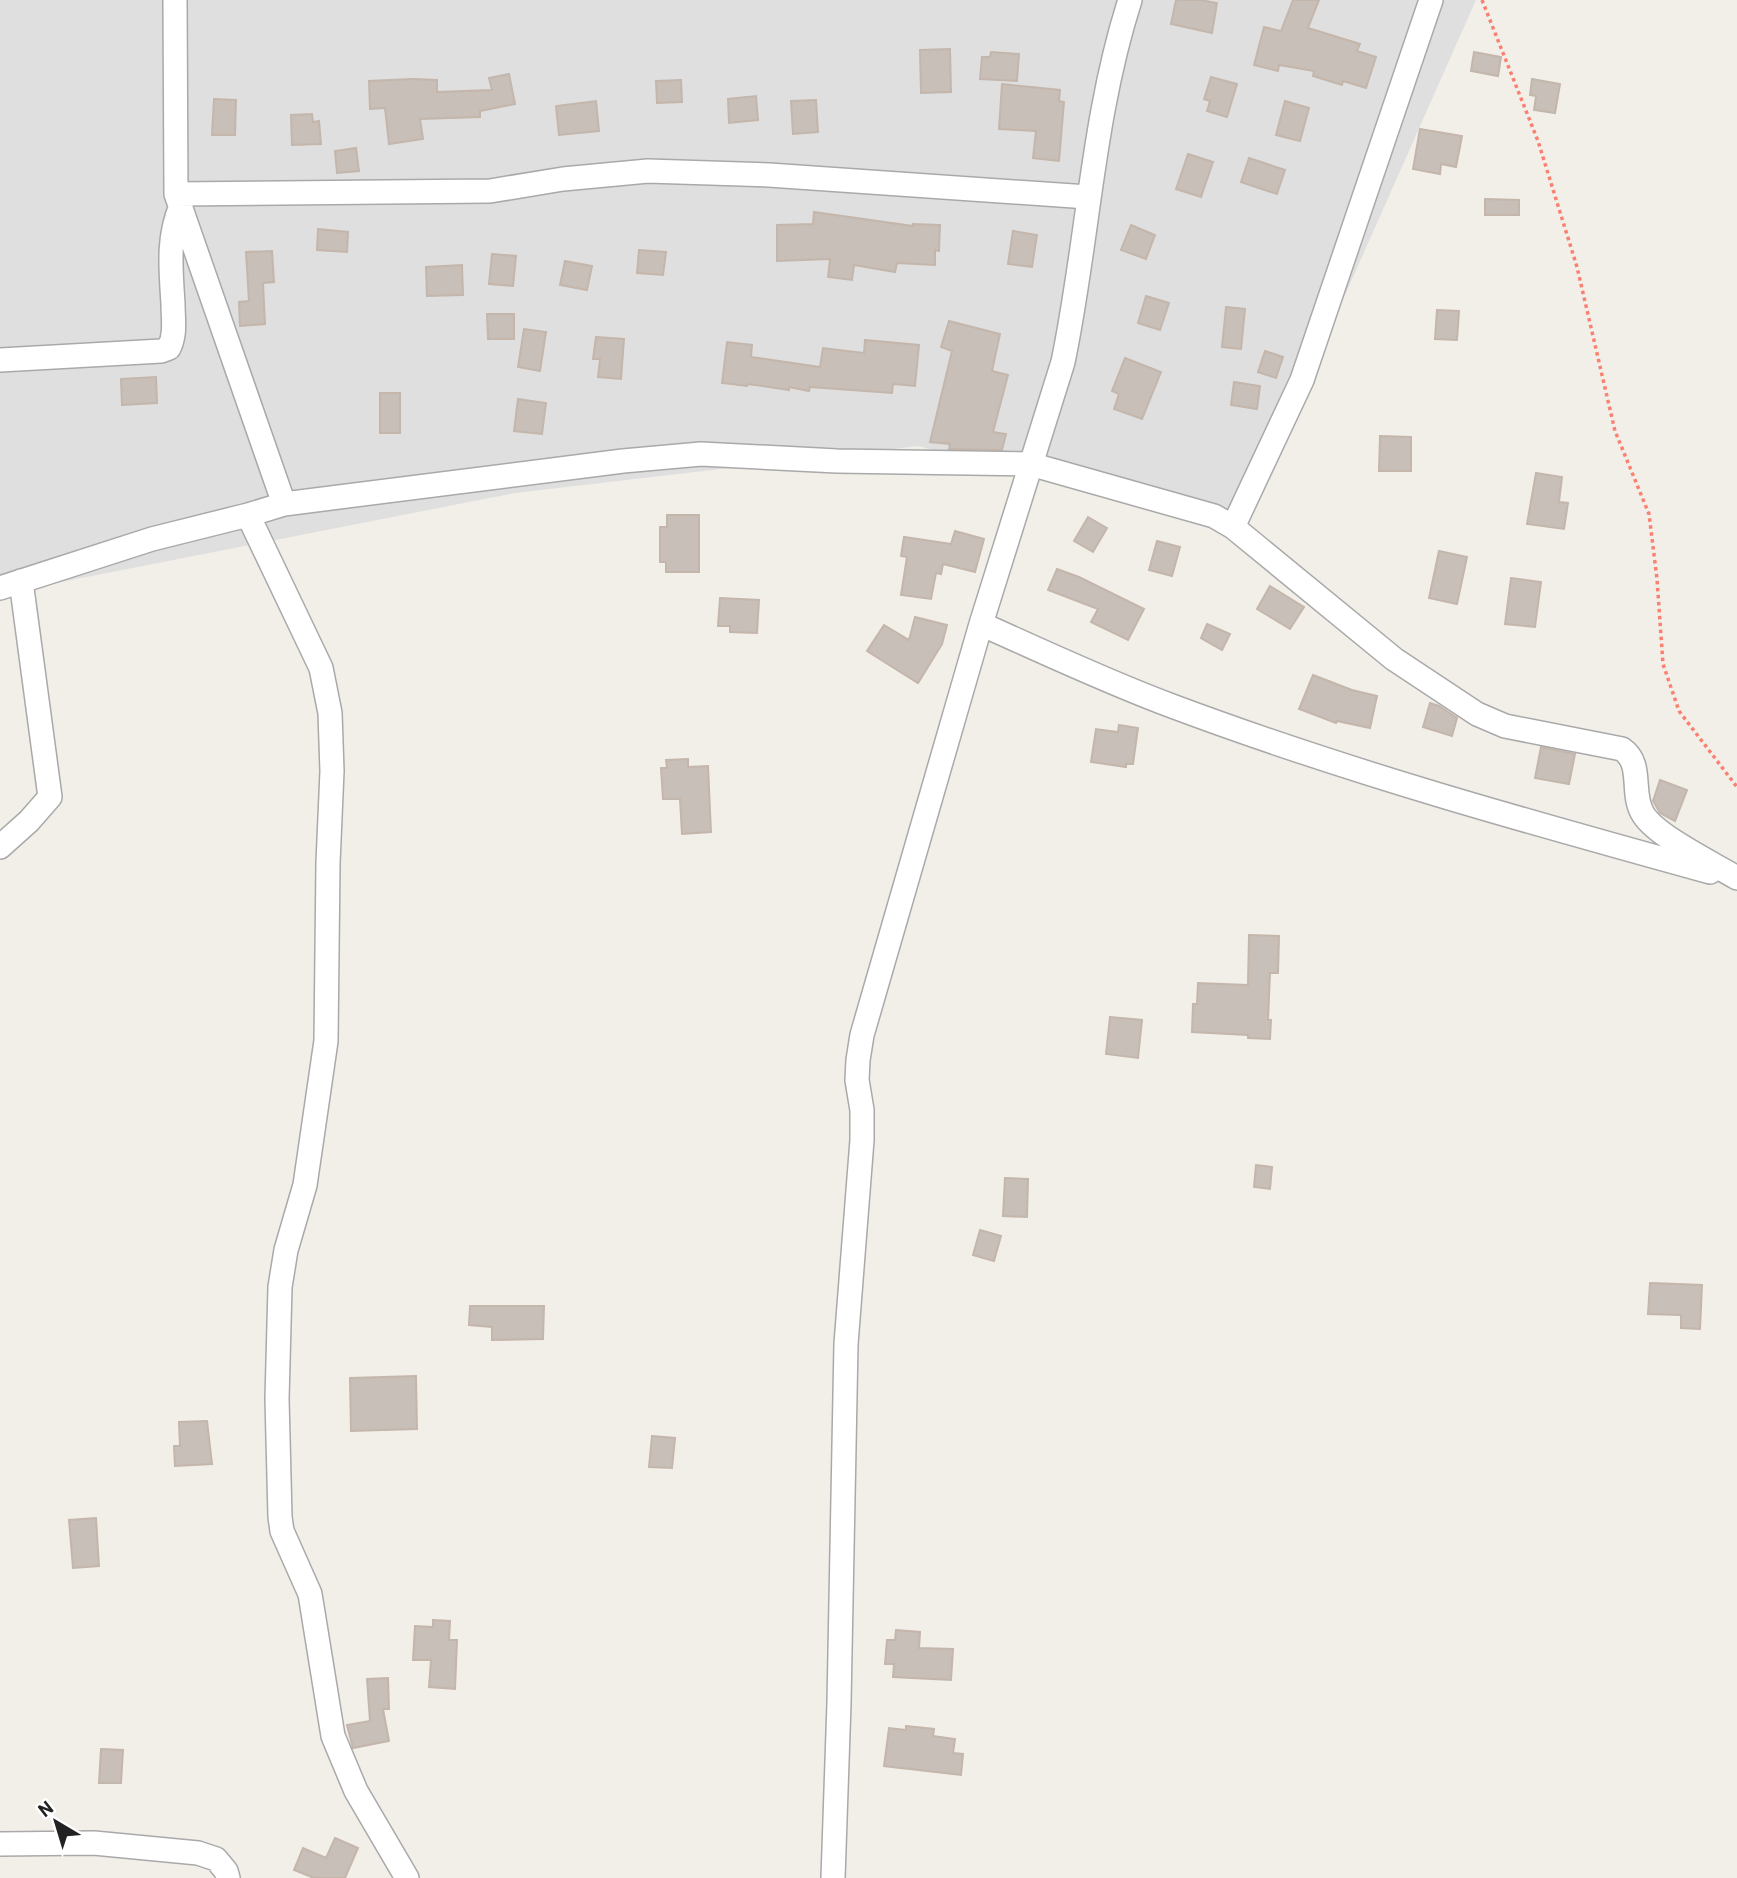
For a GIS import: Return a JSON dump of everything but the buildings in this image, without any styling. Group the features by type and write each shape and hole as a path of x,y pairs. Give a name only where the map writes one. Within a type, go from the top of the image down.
{"street":[{"path":"0,360 161,351 169,348 173,340 170,243 178,200 174,0"},
{"path":"833,1878 846,1344 862,1140 858,1060 862,1035 981,624 1065,352 1106,99 1130,0"},
{"path":"1233,527 1303,380 1431,0"},
{"path":"178,200 490,191 563,179 648,171 769,175 1088,197"},
{"path":"178,200 284,503"},
{"path":"0,847 36,815 50,797 11,584 152,539 248,515 284,503 623,461 701,454 837,461 1030,464 1202,511 1233,527 1394,659 1477,714 1505,726 1614,747 1630,755 1634,762 1639,807 1644,817 1737,879"},
{"path":"248,515 321,668 330,713 332,760 326,1041 310,1160 279,1287 277,1399 280,1517 282,1531 310,1594 333,1736 355,1791 407,1878"},
{"path":"981,624 1135,692 1282,746 1550,828 1737,879"},
{"path":"0,1844 94,1843 198,1853 216,1859 228,1878"}],"path":[{"path":"1482,0 1538,141 1577,267 1615,431 1649,514 1663,664 1679,711 1737,787"}],"shaded area":[{"path":"0,0 1476,0 1239,534 918,446 515,493 0,594"}]}
